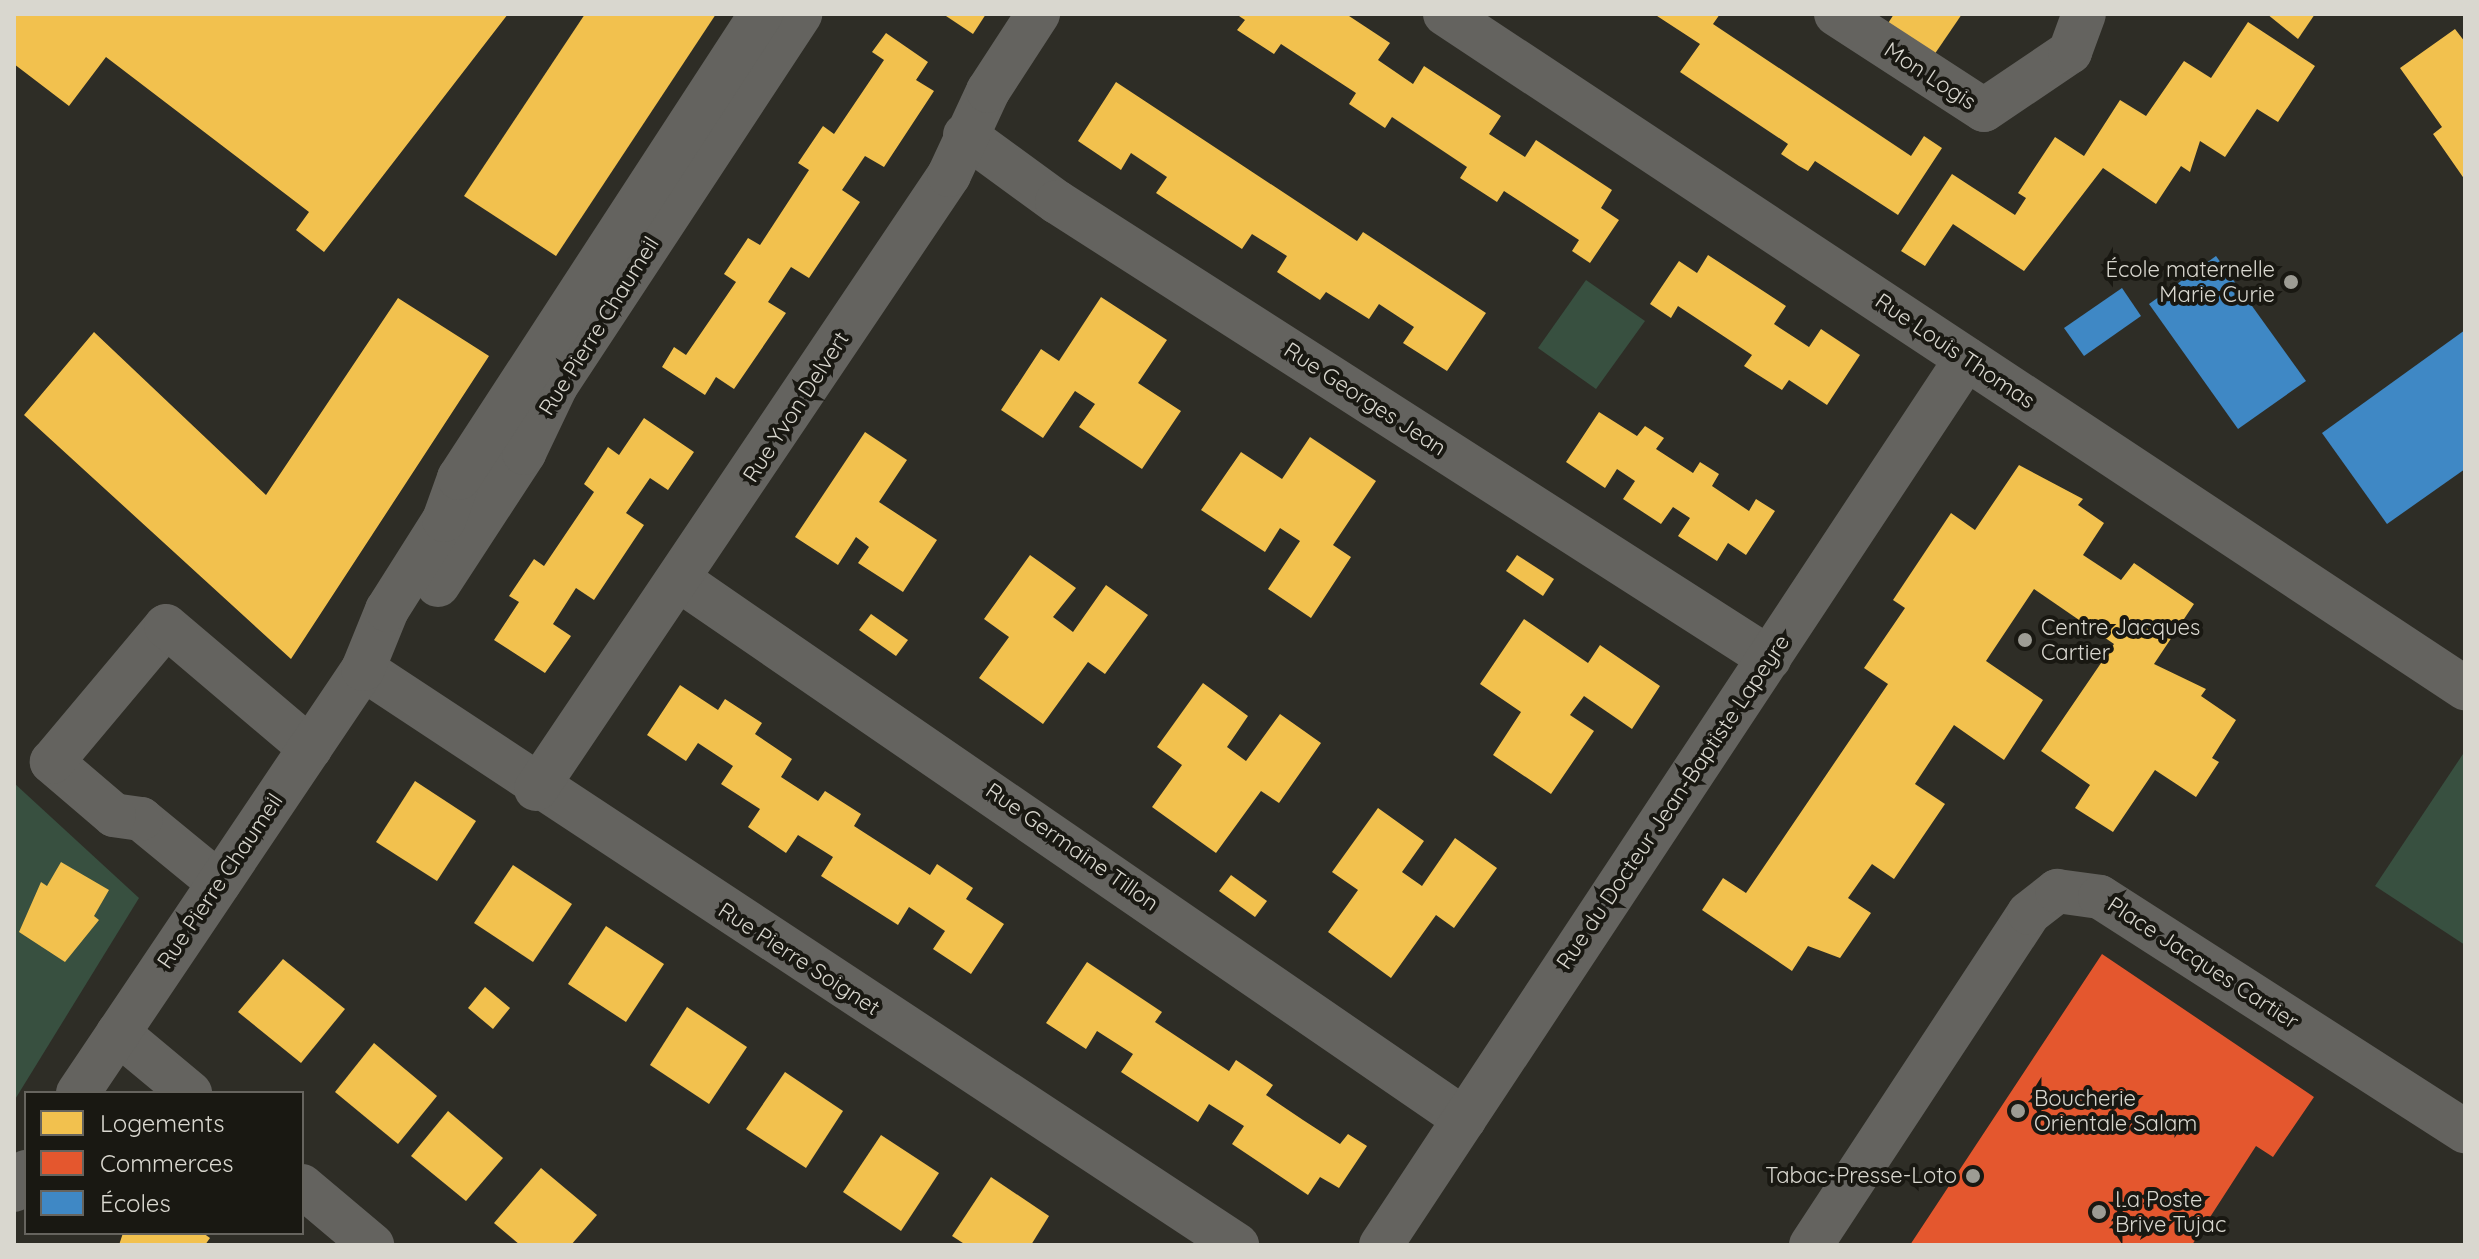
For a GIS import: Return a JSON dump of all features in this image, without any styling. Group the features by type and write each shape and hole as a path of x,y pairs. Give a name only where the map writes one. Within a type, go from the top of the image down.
{"street":[{"name":"Rue Pierre Chaumeil","path":"79,1091 363,669 387,610 444,520 459,478 761,14"},
{"name":"Rue Pierre Chaumeil","path":"363,669 401,641 524,453 564,374 800,14"},
{"name":"Rue Yvon Delvert","path":"536,789 949,175 965,135 1038,14"},
{"name":"Rue Louis Thomas","path":"1445,14 2465,688"},
{"name":"Mon Logis","path":"1836,14 1984,110 2070,52 2084,14"},
{"name":"Rue Georges Jean","path":"965,135 1057,202 1769,658"},
{"name":"Rue du Docteur Jean-Baptiste Lapeyre","path":"1381,1245 1966,359"},
{"name":"Rue Germaine Tillon","path":"678,579 1464,1119"},
{"path":"219,883 141,819 114,815 52,762 166,626 310,748"},
{"name":"Rue Pierre Soignet","path":"363,669 536,789 1237,1245"},
{"name":"Place Jacques Cartier","path":"1811,1245 2029,913 2057,891 2100,897 2465,1131"},
{"path":"118,1033 188,1091"},
{"path":"304,1188 372,1245"}],"green space":[{"path":"1586,280 1645,321 1596,389 1538,348"},
{"path":"2465,751 2465,945 2375,886"},
{"path":"14,783 139,898 14,1101"}],"building: Logements":[{"path":"14,14 508,14 324,252 296,230 309,212 106,57 69,106 14,64"},
{"path":"585,14 716,14 556,256 464,196"},
{"path":"943,14 986,14 973,34"},
{"path":"1236,14 1346,14 1390,43 1378,60 1413,84 1424,66 1501,116 1489,134 1525,157 1536,140 1612,190 1601,208 1619,220 1590,263 1572,251 1579,240 1504,191 1497,202 1460,178 1467,167 1392,117 1385,128 1349,104 1356,93 1281,44 1274,54 1237,30 1245,20"},
{"path":"1654,14 1720,14 1713,24 1911,156 1924,136 1942,148 1898,215 1815,161 1808,171 1799,166 1781,154 1788,144 1680,72 1700,44"},
{"path":"1894,14 1962,14 1932,58 1885,28"},
{"path":"2267,14 2315,14 2298,39"},
{"path":"2248,22 2315,66 2278,122 2257,109 2225,157 2200,141 2190,172 2181,166 2156,204 2103,168 2024,271 1953,224 1925,266 1901,251 1952,174 2015,215 2026,198 2018,193 2055,137 2084,156 2120,100 2146,116 2184,61 2211,78"},
{"path":"2455,29 2465,42 2465,180 2433,134 2442,127 2400,68"},
{"path":"886,33 928,62 916,80 934,91 884,167 865,156 842,190 860,202 809,278 791,267 768,302 786,313 734,389 716,377 705,395 662,367 674,347 686,355 736,282 724,274 748,238 760,245 809,170 798,163 823,126 834,134 884,60 872,52"},
{"path":"1116,82 1357,241 1363,232 1486,313 1447,371 1403,343 1414,327 1379,304 1369,319 1326,292 1320,300 1277,272 1287,256 1252,234 1242,249 1156,193 1167,177 1131,153 1121,170 1078,141"},
{"path":"1708,255 1786,306 1774,324 1809,347 1821,329 1860,355 1827,405 1789,380 1782,390 1744,366 1752,355 1678,306 1671,318 1650,304 1679,261 1697,273"},
{"path":"1101,297 1167,340 1138,383 1181,411 1142,469 1079,427 1095,404 1075,391 1043,438 1001,410 1041,349 1059,361"},
{"path":"398,298 489,356 291,659 24,415 94,332 266,495"},
{"path":"1599,412 1637,436 1645,426 1664,438 1656,449 1693,473 1700,462 1719,474 1712,486 1749,511 1756,499 1775,511 1746,555 1728,543 1717,561 1678,536 1690,518 1673,507 1661,524 1623,499 1635,481 1617,469 1605,488 1566,462"},
{"path":"644,418 694,452 668,490 650,478 626,513 644,525 594,600 576,588 553,624 571,636 545,673 494,640 519,602 509,596 534,559 544,566 594,492 584,484 608,447 619,455"},
{"path":"865,432 907,460 879,502 937,540 903,592 858,563 869,547 856,537 838,565 795,537"},
{"path":"1310,437 1376,481 1333,545 1351,557 1311,618 1268,589 1300,541 1280,528 1265,552 1201,510 1241,452 1282,479"},
{"path":"2019,465 2083,499 2078,505 2104,523 2083,555 2121,580 2134,563 2194,604 2154,664 2206,689 2201,696 2236,720 2212,758 2219,762 2196,797 2155,770 2113,832 2075,808 2090,785 2041,751 2114,644 2034,589 1986,661 2043,700 2004,760 1954,725 1915,784 1945,804 1894,879 1872,864 1848,898 1871,913 1840,958 1808,946 1792,971 1702,910 1723,878 1746,893 1888,684 1864,668 1905,608 1893,600 1951,513 1975,530"},
{"path":"1030,555 1076,588 1053,617 1073,632 1106,585 1148,615 1105,674 1088,662 1043,724 979,678 1009,637 984,619"},
{"path":"1517,555 1554,579 1543,596 1506,571"},
{"path":"871,614 908,640 896,656 859,630"},
{"path":"1524,619 1588,663 1600,645 1660,686 1632,729 1584,696 1570,715 1594,731 1551,794 1493,755 1521,712 1480,684"},
{"path":"1203,683 1248,716 1227,747 1246,761 1280,714 1321,743 1279,803 1261,791 1216,853 1152,807 1182,765 1157,747"},
{"path":"680,685 718,710 725,699 762,723 755,734 792,759 781,777 818,801 825,791 861,814 854,826 930,875 937,864 973,888 966,899 1004,924 971,974 933,949 945,931 909,907 898,925 821,876 833,857 798,835 786,853 748,827 760,809 721,784 733,766 698,743 686,761 647,735"},
{"path":"415,781 476,821 437,881 376,842"},
{"path":"1378,808 1424,841 1402,872 1422,886 1455,838 1497,868 1454,928 1436,915 1391,978 1328,932 1358,890 1332,872"},
{"path":"61,862 109,890 94,916 99,920 65,962 19,932 41,882 47,886"},
{"path":"513,865 572,904 533,962 474,923"},
{"path":"1231,875 1267,901 1255,917 1219,891"},
{"path":"606,926 664,964 626,1022 568,984"},
{"path":"283,959 345,1009 301,1063 238,1012"},
{"path":"1087,962 1162,1012 1155,1022 1229,1071 1236,1060 1273,1085 1266,1095 1303,1120 1340,1144 1348,1134 1367,1146 1339,1188 1320,1177 1308,1195 1232,1144 1244,1126 1209,1104 1198,1122 1121,1072 1133,1054 1097,1031 1086,1049 1046,1023"},
{"path":"485,987 510,1008 493,1029 468,1008"},
{"path":"687,1007 747,1047 709,1104 650,1065"},
{"path":"374,1043 437,1096 398,1144 335,1092"},
{"path":"785,1072 843,1111 806,1168 746,1129"},
{"path":"448,1111 503,1158 466,1201 411,1156"},
{"path":"881,1135 939,1173 901,1231 843,1192"},
{"path":"541,1168 597,1215 571,1245 520,1245 494,1223"},
{"path":"991,1177 1049,1216 1031,1245 966,1245 952,1236"},
{"path":"122,1235 206,1235 210,1238 205,1245 119,1245"}],"building: Commerces":[{"path":"2102,954 2314,1097 2273,1157 2256,1146 2192,1245 1910,1245"}],"building: Écoles":[{"path":"2216,256 2306,381 2238,429 2149,304"},
{"path":"2122,288 2141,316 2084,356 2064,328"},
{"path":"2465,330 2465,469 2387,524 2322,433"}],"place":[{"name":"École maternelle Marie Curie","path":"2291,282"},
{"name":"Centre Jacques Cartier","path":"2025,640"},
{"name":"Boucherie Orientale Salam","path":"2018,1111"},
{"name":"Tabac-Presse-Loto","path":"1973,1176"},
{"name":"La Poste Brive Tujac","path":"2099,1212"}]}
